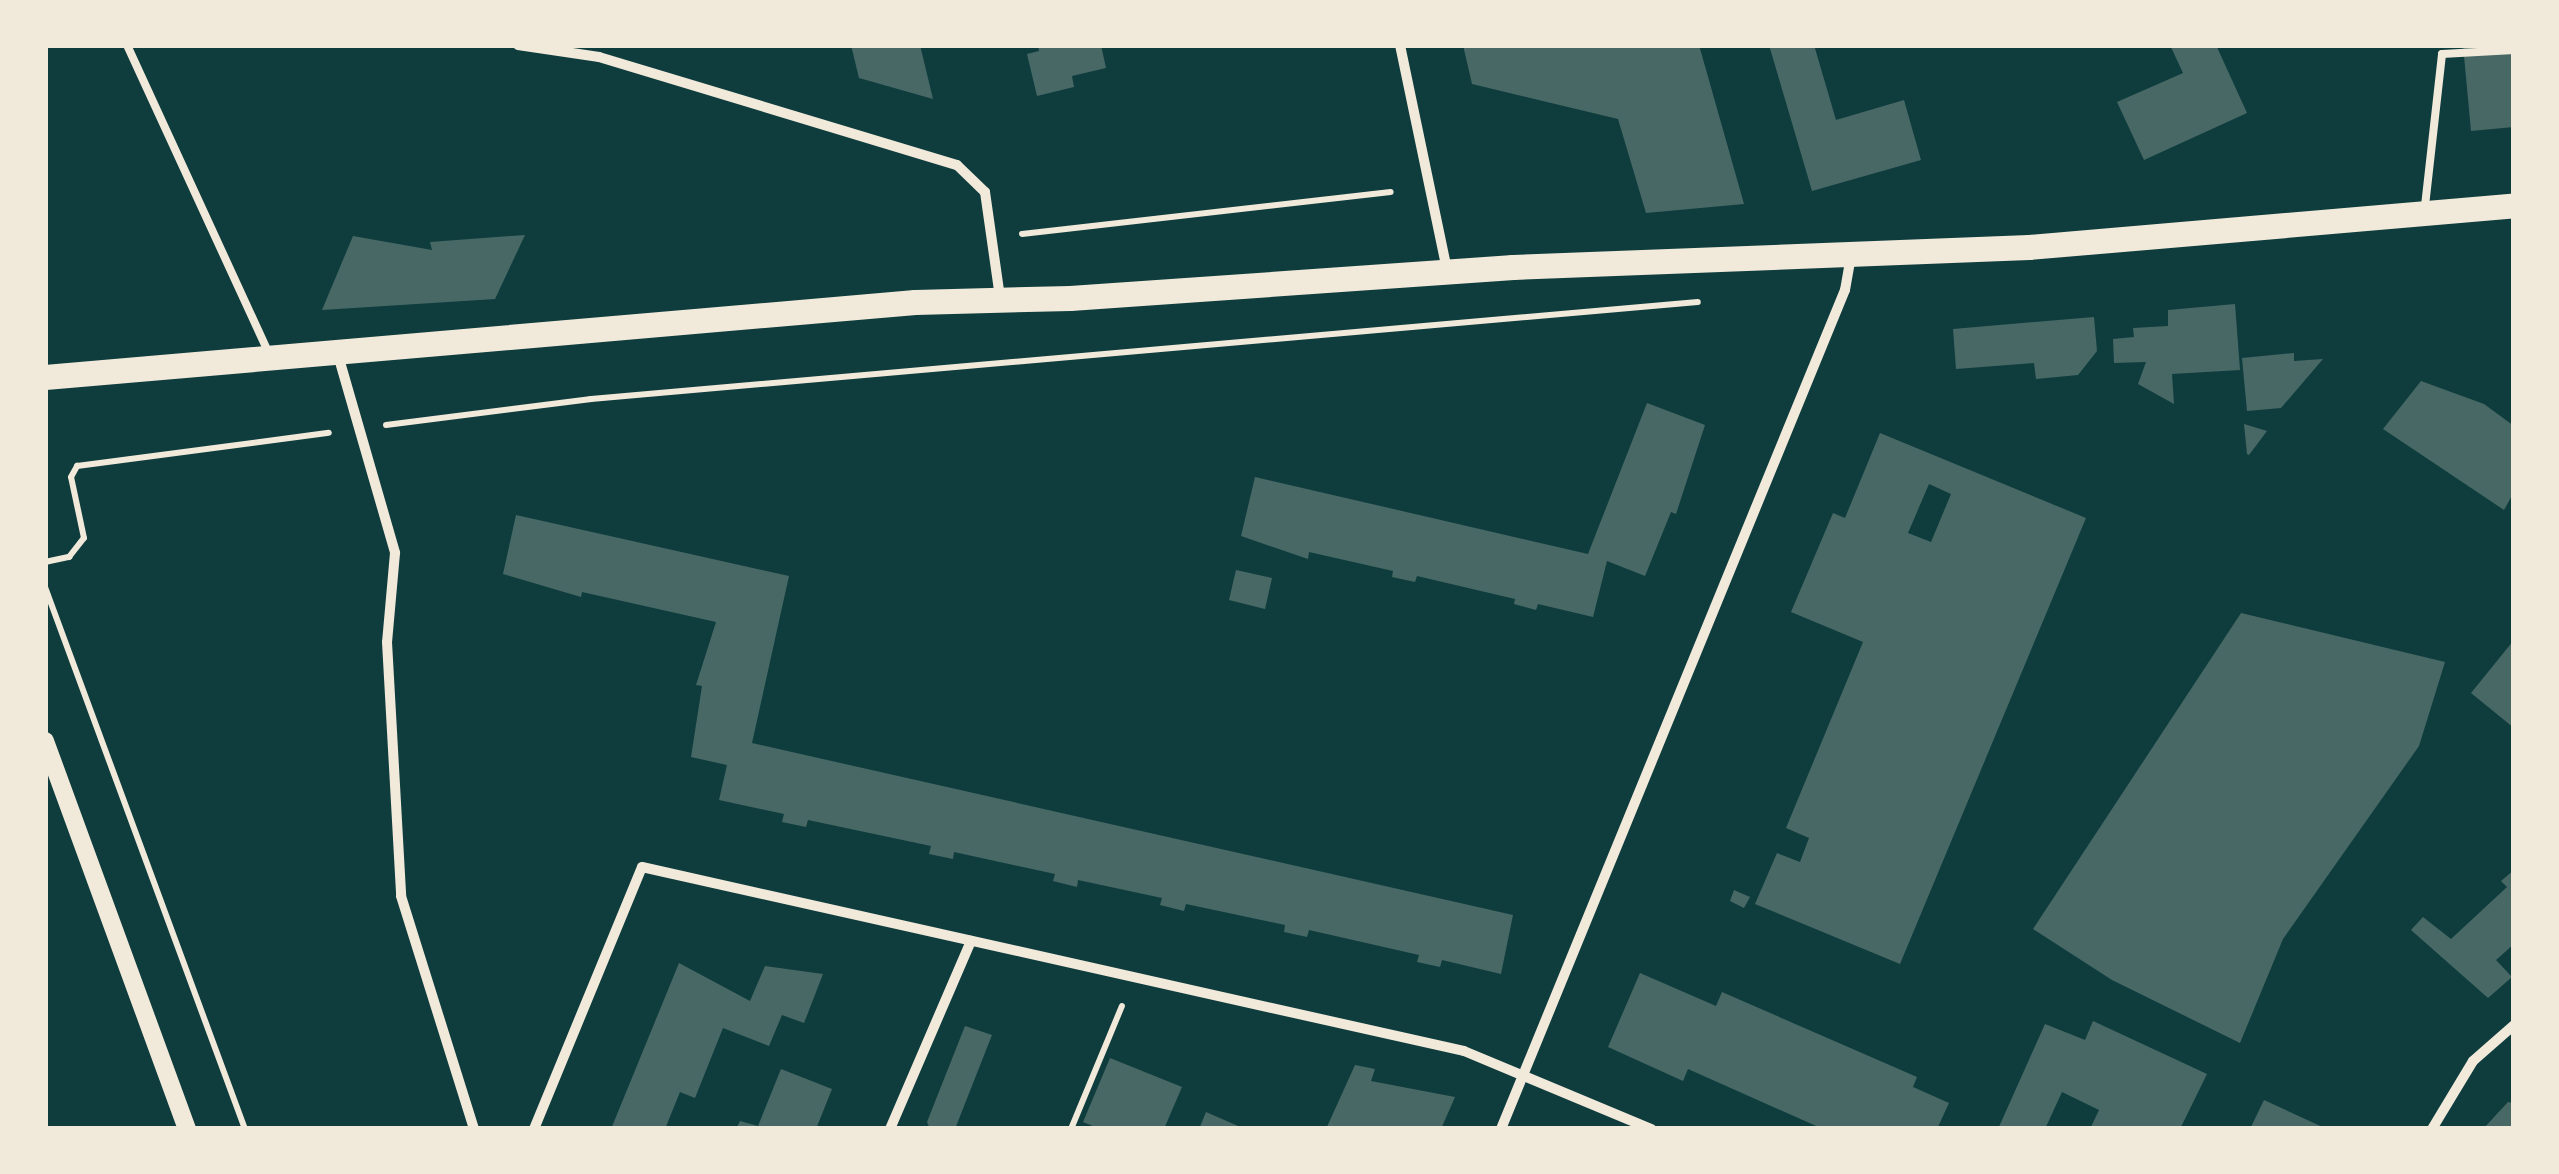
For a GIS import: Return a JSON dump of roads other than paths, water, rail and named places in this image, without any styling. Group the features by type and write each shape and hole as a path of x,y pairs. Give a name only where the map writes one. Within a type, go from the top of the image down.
{"main road":[{"path":"45,376 1000,298 1447,270 2029,248 2514,206"}],"street":[{"path":"518,45 597,51 958,165 984,192 1000,298"},
{"path":"1400,45 1447,270"},
{"path":"1502,1129 1845,290 1852,255"},
{"path":"337,350 395,552 387,642 401,896 474,1129"},
{"path":"45,740 187,1129"},
{"path":"534,1129 642,866 1464,1052 1527,1074 1651,1129"},
{"path":"890,1129 971,941"},
{"path":"2432,1129 2474,1061 2514,1025"}],"lane":[{"path":"127,45 270,357"},
{"path":"2424,212 2442,54 2514,50"}]}
